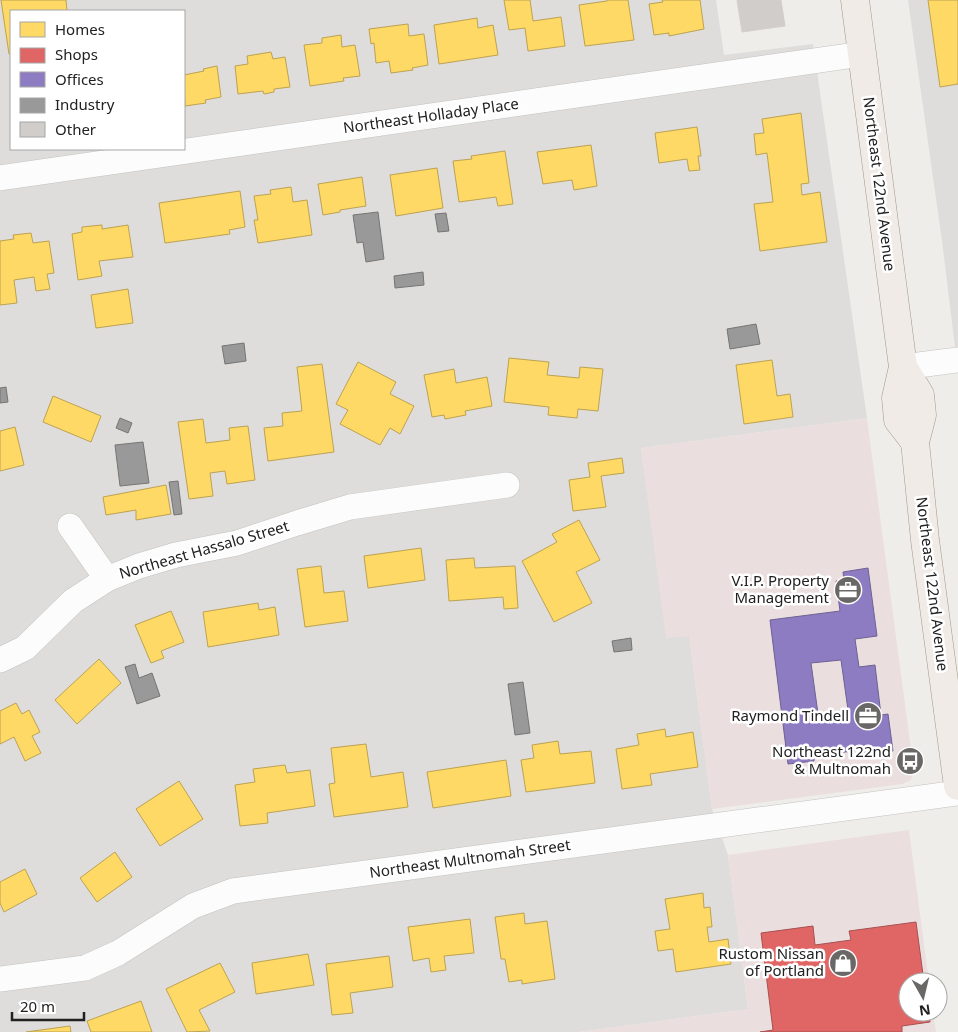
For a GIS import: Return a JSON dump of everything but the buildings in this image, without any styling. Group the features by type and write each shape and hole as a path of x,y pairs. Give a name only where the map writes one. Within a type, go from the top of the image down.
{"main road":[{"name":"Northeast 122nd Avenue","path":"856,0 902,367 920,396 922,415 914,442 958,786"}],"street":[{"name":"Northeast Holladay Place","path":"0,178 862,54"},
{"path":"902,367 958,360"},
{"name":"Northeast Hassalo Street","path":"0,660 26,648 73,601 107,579 139,566 176,555 237,543 297,522 350,507 507,484"},
{"name":"Northeast Hassalo Street","path":"70,526 107,579"},
{"name":"Northeast Multnomah Street","path":"0,979 85,968 118,953 193,906 233,891 958,793"}],"shaded area":[{"path":"0,0 716,0 724,55 813,44 867,418 641,448 667,638 689,635 712,809 728,855 748,1009 579,1032 0,1032"},
{"path":"908,0 958,0 958,371 942,241"},
{"path":"867,418 914,772 910,781 902,784 712,809 689,636 666,638 641,448"},
{"path":"909,830 928,972 898,972 898,1022 934,1022 936,1032 579,1032 748,1009 728,855"}],"place":[{"name":"V.I.P. Property Management","path":"848,590"},
{"name":"Raymond Tindell","path":"868,716"},
{"name":"Northeast 122nd & Multnomah","path":"910,761"},
{"name":"Rustom Nissan of Portland","path":"843,963"}]}
